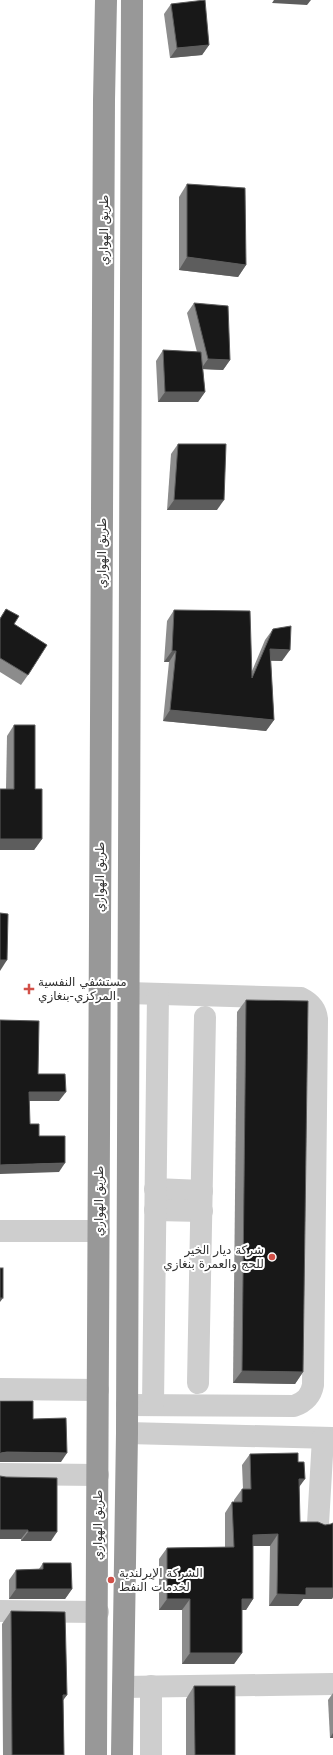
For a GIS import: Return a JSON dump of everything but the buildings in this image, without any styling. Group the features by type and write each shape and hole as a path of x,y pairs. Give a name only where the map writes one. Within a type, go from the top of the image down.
{"highway":[{"path":"106,1 132,0 127,1433 122,1755"},
{"name":"طريق الهواري","path":"96,1755 98,1612 104,116 106,1"}],"street":[{"path":"127,1405 294,1406 305,1400 312,1390 317,1019 313,1006 302,998 128,993"},
{"path":"153,1405 158,994"},
{"path":"198,1383 205,1017"},
{"path":"155,1200 202,1201"},
{"path":"0,1231 99,1231"},
{"path":"0,1389 98,1390"},
{"path":"127,1433 328,1438 318,1524"},
{"path":"0,1474 98,1475"},
{"path":"0,1611 98,1612"},
{"path":"123,1687 333,1684"},
{"path":"151,1686 151,1755"}],"place":[{"name":"مستشفي النفسية المركزي-بنغازي.","path":"29,989"},
{"name":"شركة ديار الخير للحج والعمرة بنغازي","path":"272,1257"},
{"name":"الشركة الإيرلندية لخدمات النفط","path":"111,1580"}]}
